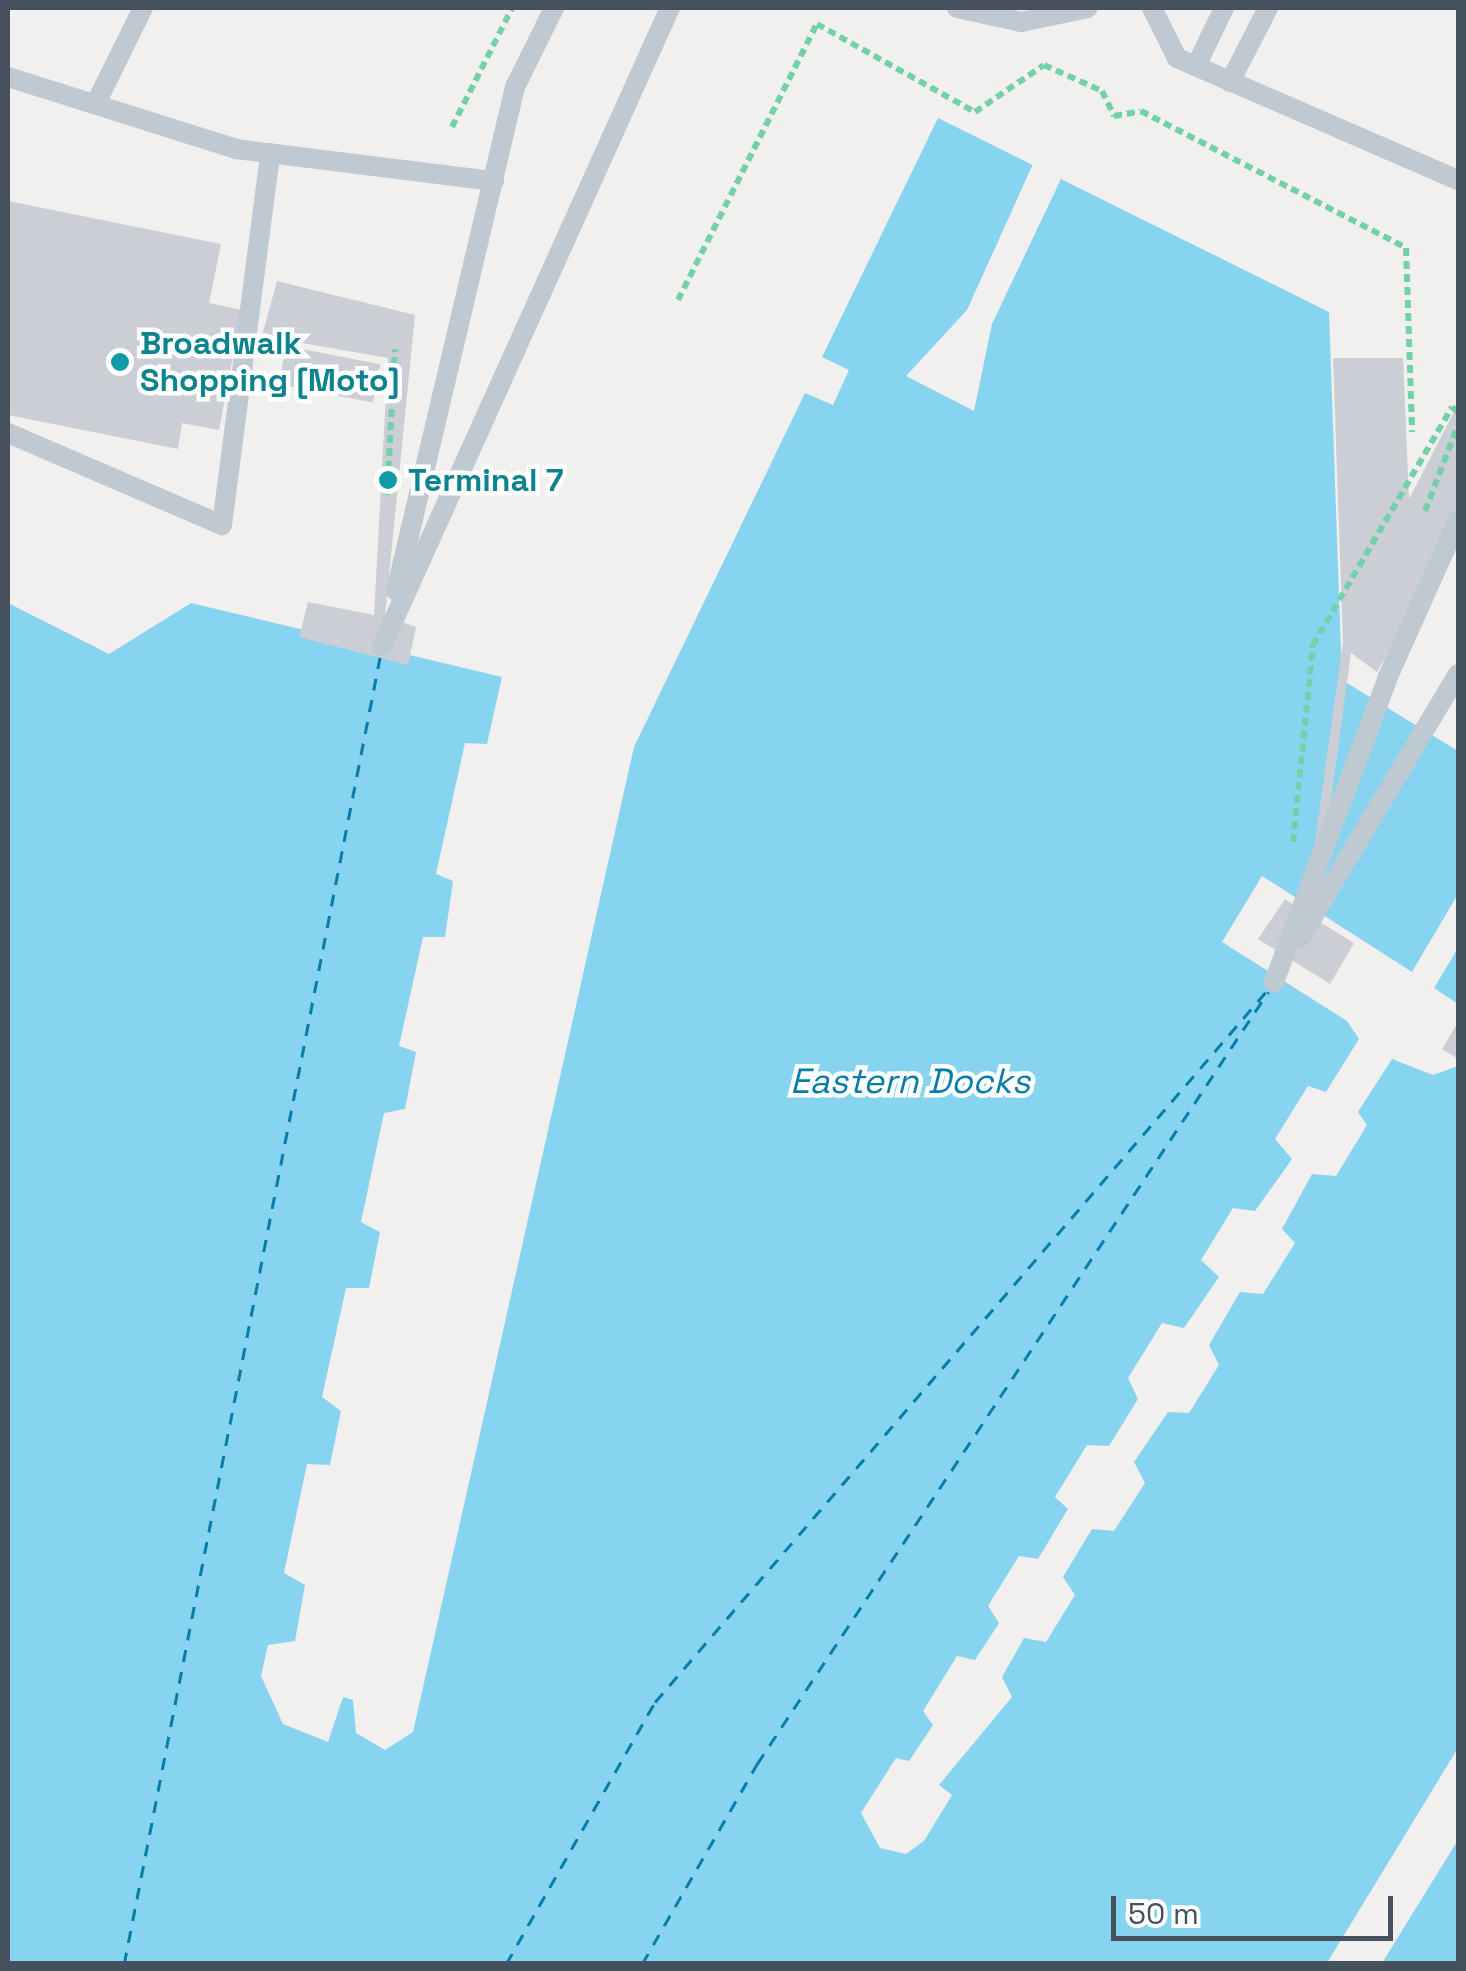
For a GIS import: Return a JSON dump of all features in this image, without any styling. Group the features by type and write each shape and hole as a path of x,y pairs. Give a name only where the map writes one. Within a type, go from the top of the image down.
{"lane":[{"path":"98,101 143,8"},
{"path":"554,8 515,87 482,243 382,646 613,120 670,8"},
{"path":"957,8 1022,22 1088,8"},
{"path":"1152,8 1177,58 1458,180"},
{"path":"1196,66 1224,8"},
{"path":"1230,82 1268,8"},
{"path":"8,76 270,154 494,181"},
{"path":"8,433 222,524 270,154"},
{"path":"1458,520 1388,679 1274,982 1458,674"}],"path":[{"path":"452,127 512,8"},
{"path":"678,300 817,24 976,112 1044,65 1102,91 1114,116 1140,111 1406,248 1412,432"},
{"path":"1291,856 1313,645 1452,407 1458,412"},
{"path":"1425,511 1458,426"}],"water":[{"name":"Eastern Docks","path":"938,118 1329,312 1342,680 1458,751 1458,894 1412,972 1262,876 1222,942 1347,1021 1359,1039 1326,1092 1308,1086 1275,1139 1292,1159 1255,1211 1233,1208 1201,1260 1219,1277 1184,1328 1162,1323 1128,1378 1138,1399 1109,1446 1087,1445 1055,1497 1068,1509 1038,1559 1019,1556 988,1606 999,1623 975,1660 957,1656 923,1711 933,1725 909,1761 896,1758 861,1813 880,1848 906,1854 924,1841 952,1795 939,1785 1012,1697 1002,1677 1024,1638 1046,1642 1075,1595 1063,1577 1092,1529 1114,1531 1145,1483 1134,1462 1168,1412 1189,1413 1219,1365 1209,1345 1240,1292 1263,1294 1295,1243 1282,1229 1312,1174 1336,1176 1367,1125 1358,1112 1392,1059 1433,1075 1458,1066 1458,1748 1327,1963 8,1963 8,603 109,654 191,603 502,677 487,744 465,743 436,874 453,881 445,937 423,937 399,1046 416,1052 405,1109 384,1113 361,1222 380,1232 369,1288 346,1288 322,1397 341,1411 330,1465 307,1464 284,1573 305,1585 295,1641 268,1645 261,1676 283,1724 328,1742 343,1697 353,1700 356,1733 385,1750 413,1732 634,747 805,393 833,405 849,370 822,357"},
{"path":"1458,948 1458,1004 1434,988"},
{"path":"1458,1840 1458,1963 1382,1963"}],"pier":[{"path":"1033,164 1061,179 992,324 974,411 906,376 967,310"}],"building":[{"name":"Broadwalk Shopping [Moto]","path":"8,201 221,244 209,303 242,310 219,430 182,423 178,449 8,415"},
{"name":"Terminal 7","path":"277,281 415,315 385,616 416,627 408,665 299,637 308,602 374,615 388,358 262,336"},
{"path":"286,346 380,364 373,403 279,384"},
{"path":"1333,358 1403,358 1409,499 1458,404 1458,503 1421,598 1377,672 1351,653 1315,919 1354,943 1330,984 1258,939 1285,899 1305,913 1343,642"},
{"path":"1458,1022 1458,1059 1442,1049"}],"ferry route":[{"path":"124,1964 380,657"},
{"path":"506,1964 655,1702 1270,987"},
{"path":"642,1964 757,1764 1268,992"}],"place":[{"name":"Broadwalk Shopping [Moto]","path":"120,362"},
{"name":"Terminal 7","path":"388,480"}]}
